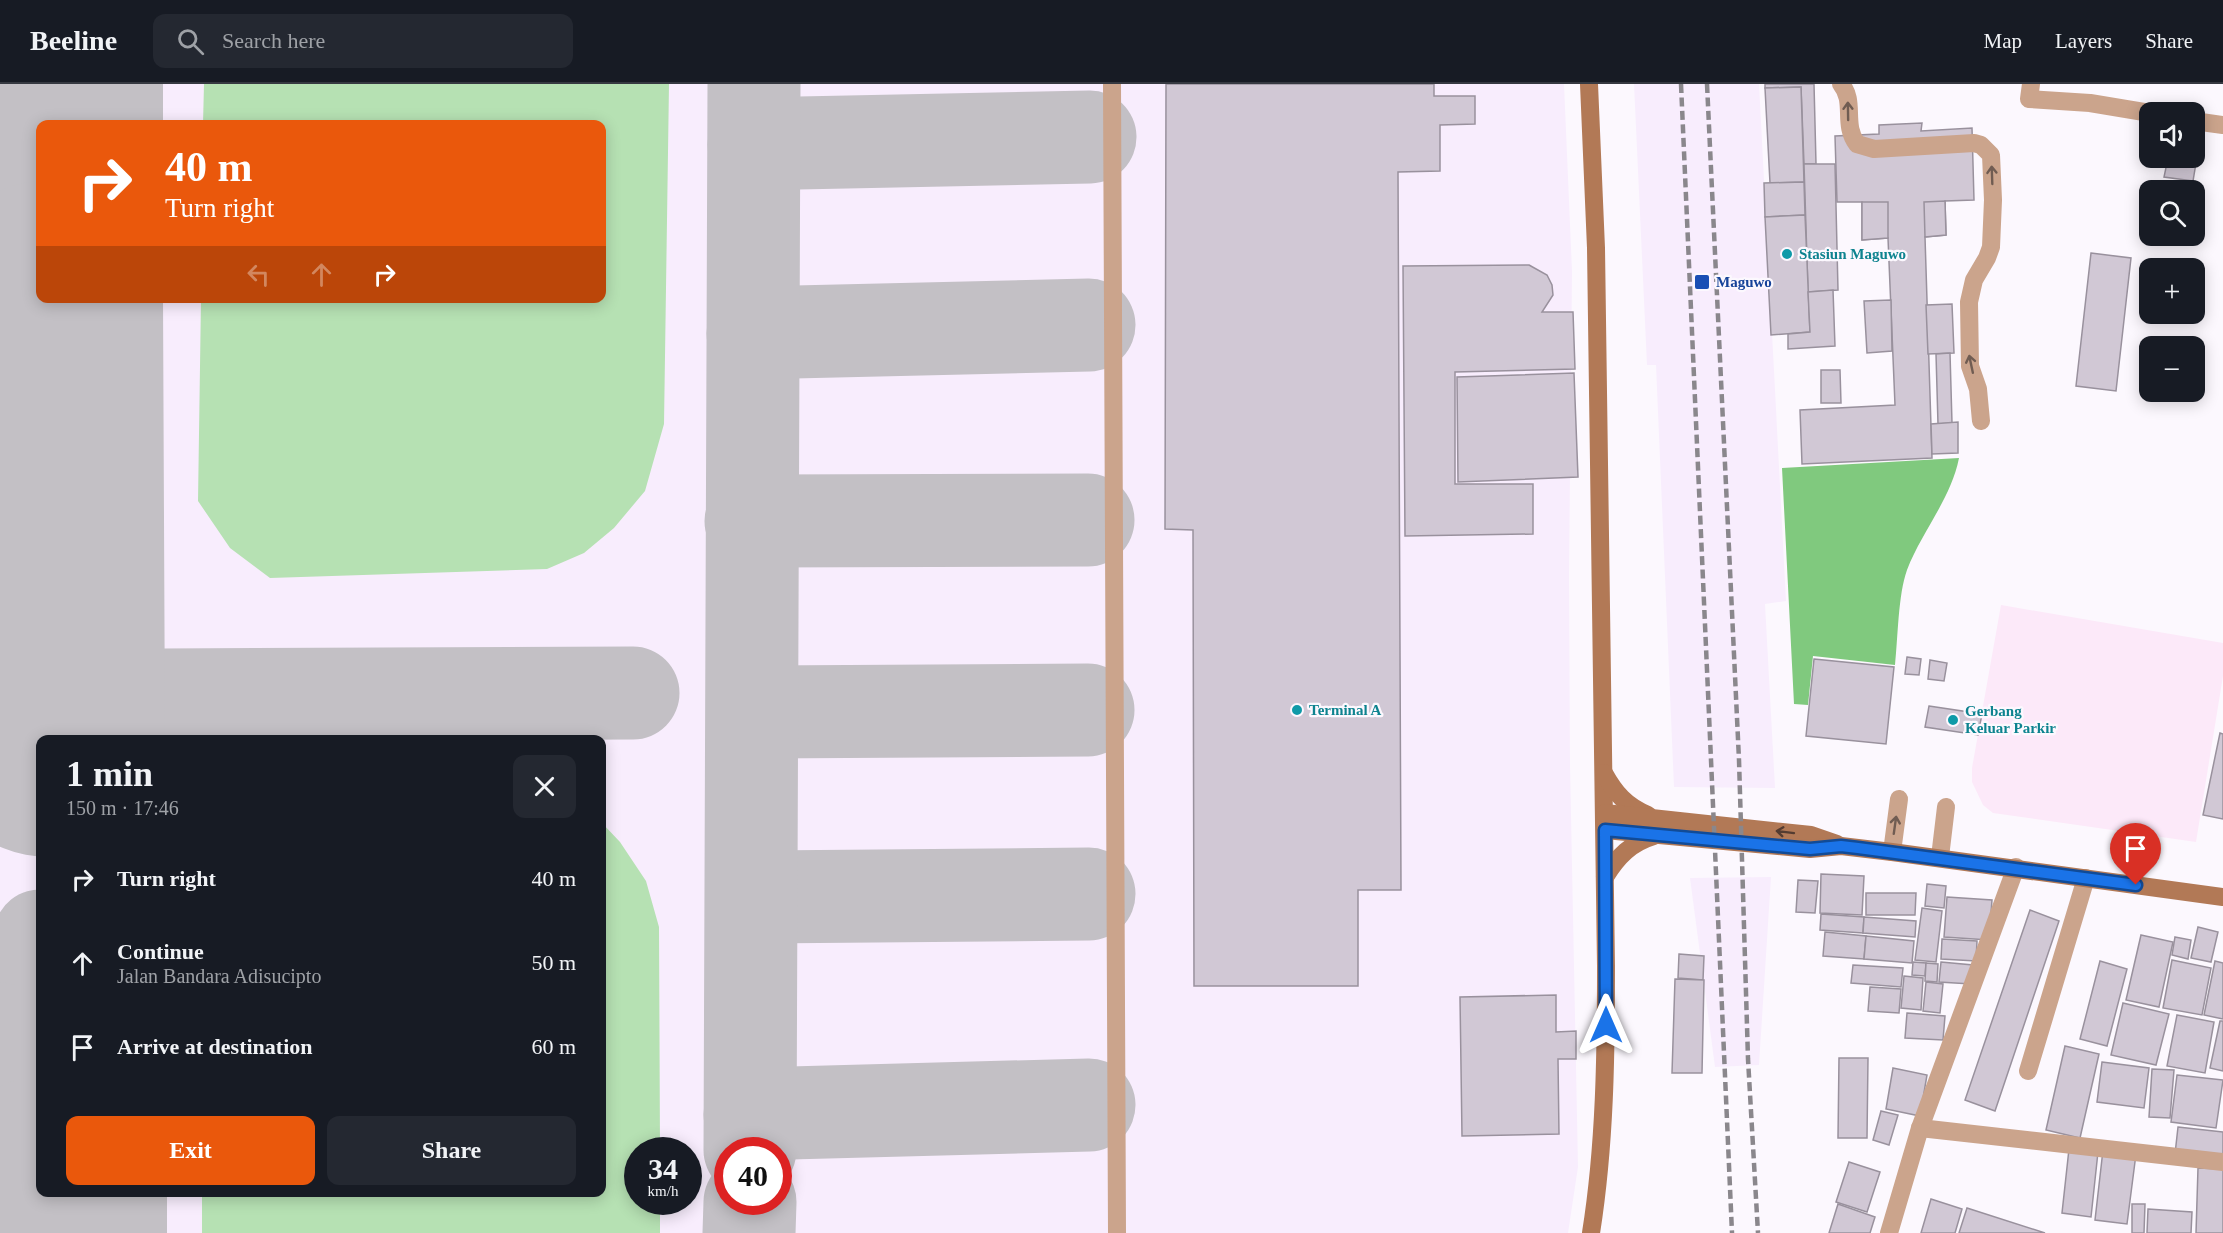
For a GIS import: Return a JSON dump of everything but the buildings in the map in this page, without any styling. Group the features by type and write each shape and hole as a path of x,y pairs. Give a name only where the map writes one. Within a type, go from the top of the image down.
{"street":[{"path":"1112,84 1117,1233"},
{"path":"1589,84 1596,248 1606,1044 1602,1130 1591,1233"},
{"path":"1841,84 1848,96 1848,130 1857,144 1874,149 1974,143 1981,145 1991,155 1993,200 1991,247 1974,280 1969,302 1970,366 1978,389 1981,422"},
{"path":"2030,91 2139,111"},
{"path":"2205,123 2223,125"},
{"path":"1604,772 1613,790 1625,803 1660,827"},
{"path":"1892,852 1899,799"},
{"path":"1940,857 1946,807"},
{"path":"1605,822 1811,835 1841,846 2016,867 2223,897"},
{"path":"1605,877 1615,861 1626,850 1660,827"},
{"path":"1889,1233 1920,1128 2016,867"},
{"path":"2028,1071 2086,878"},
{"path":"1920,1128 2223,1162"}],"shaded area":[{"path":"0,84 1564,84 1572,271 1570,765 1578,1167 1568,1233 0,1233"},
{"name":"Stasiun Maguwo","path":"1634,84 1759,84 1786,601 1765,604 1775,788 1674,787 1656,365 1647,365"},
{"path":"2001,605 2223,643 2223,676 2196,842 1993,813 1983,805 1972,782 1972,768"},
{"path":"1771,877 1759,1065 1715,1067 1690,878"}],"green space":[{"path":"204,84 669,84 664,424 645,491 614,528 584,553 547,569 270,578 230,548 198,501 201,303 606,303 606,120 203,120"},
{"path":"1959,458 1950,487 1907,570 1900,604 1895,665 1813,656 1808,705 1794,704 1782,468"},
{"path":"606,827 620,842 646,881 659,927 660,1137 624,1137 624,1215 660,1215 660,1233 202,1233 202,1197 606,1197"}],"taxiway":[{"path":"750,1137 754,84"},
{"path":"754,144 1090,137"},
{"path":"753,333 1089,325"},
{"path":"751,521 1088,520"},
{"path":"47,605 65,641 89,673 111,687 129,691 161,695 633,693"},
{"path":"753,712 1088,710"},
{"path":"752,897 1089,894"},
{"path":"0,991 15,981 36,943"},
{"path":"0,1029 25,1050 36,1071"},
{"path":"750,1114 1089,1105"},
{"path":"749,1233 750,1215"}],"runway":[{"path":"46,84 46,120"},
{"path":"46,303 48,735"},
{"path":"50,1197 50,1233"}],"railway":[{"path":"1681,84 1732,1233"},
{"path":"1707,84 1739,760 1748,1059 1758,1233"}],"place":[{"name":"Stasiun Maguwo","path":"1787,254"},
{"name":"Maguwo","path":"1702,282"},
{"name":"Terminal A","path":"1297,710"},
{"name":"Gerbang Keluar Parkir","path":"1953,720"}],"route":[{"path":"1606,1025 1605,830 1810,849 1841,846 2016,867 2136,885"}]}
